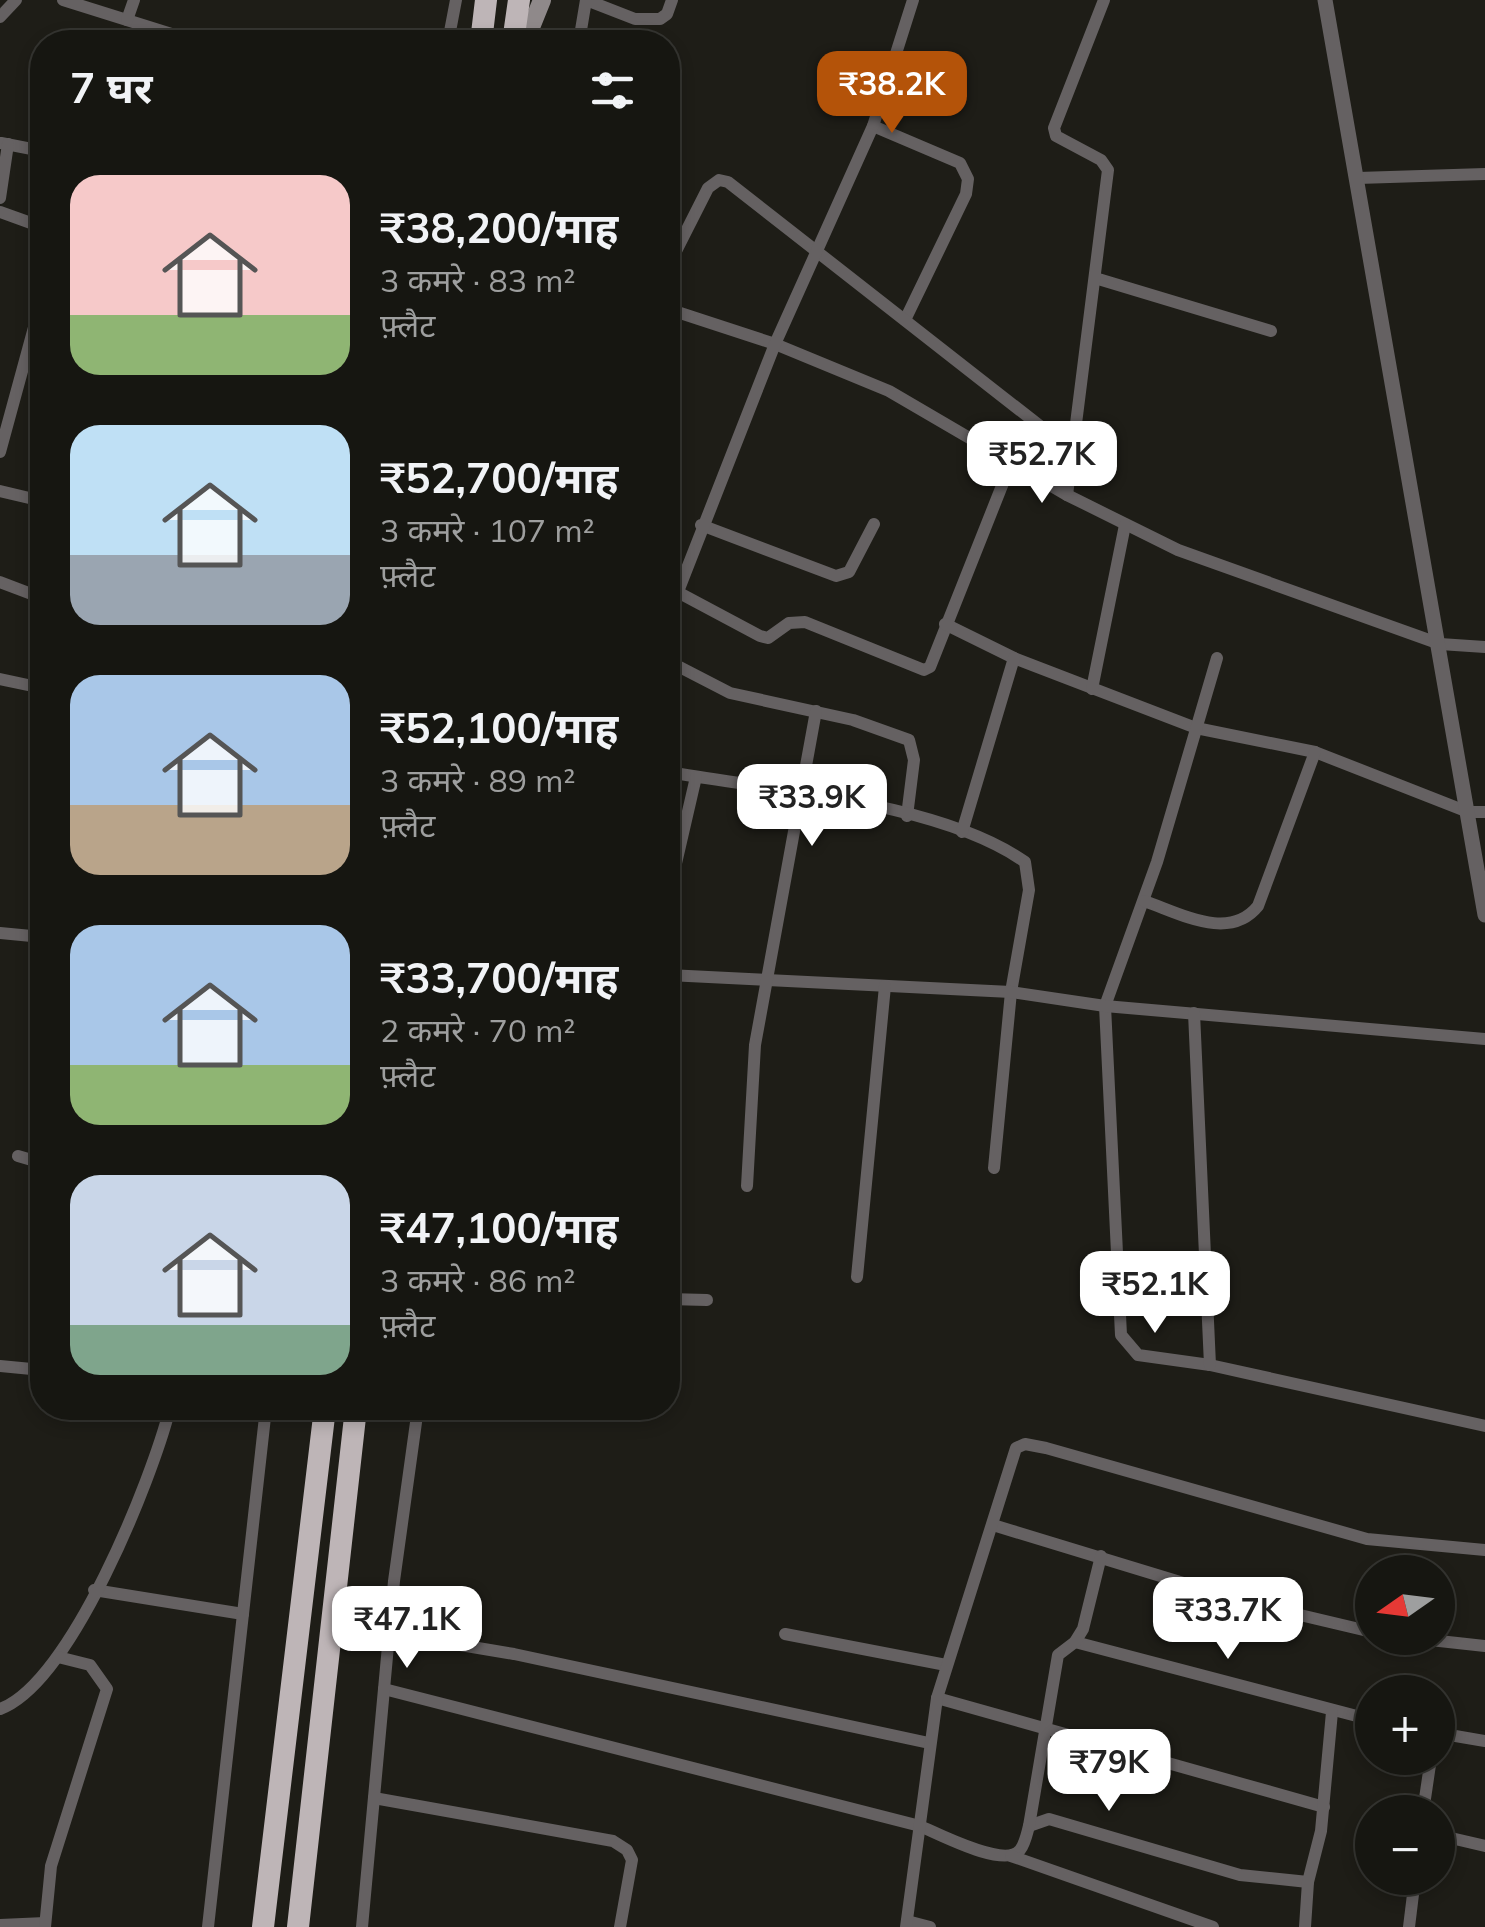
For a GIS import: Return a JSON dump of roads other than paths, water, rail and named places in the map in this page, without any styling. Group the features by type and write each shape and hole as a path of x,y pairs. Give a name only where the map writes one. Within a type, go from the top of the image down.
{"highway":[{"path":"515,30 519,0"},
{"path":"263,1927 324,1420"},
{"path":"298,1927 355,1420"}],"main road":[{"path":"530,30 542,0"}],"street":[{"path":"0,16 16,0"},
{"path":"63,0 158,30"},
{"path":"127,20 134,0"},
{"path":"450,30 456,0"},
{"path":"581,30 586,0 649,20 667,14 672,0"},
{"path":"680,571 775,344 873,126 913,0"},
{"path":"1067,495 1108,170 1101,160 1056,136 1054,128 1104,0"},
{"path":"1326,0 1440,644 1476,812 1485,915"},
{"path":"873,126 960,163 968,179 966,194 905,320"},
{"path":"0,198 4,143 30,148"},
{"path":"1358,178 1485,174"},
{"path":"680,243 708,188 719,180 818,251 1072,451"},
{"path":"0,212 30,223"},
{"path":"1095,278 1271,331"},
{"path":"680,313 775,344 889,391 1067,495 1125,525 1243,576 1440,644 1485,647"},
{"path":"0,452 30,342"},
{"path":"680,593 760,636 768,638 790,623 806,622 917,670 930,666 1011,462"},
{"path":"0,491 30,499"},
{"path":"701,525 836,576 848,572 874,524"},
{"path":"1092,689 1125,525"},
{"path":"0,582 30,593"},
{"path":"946,624 1014,658 1196,728 1315,752 1476,812"},
{"path":"962,832 1014,658"},
{"path":"1217,658 1144,901 1104,1006 1121,1336 1138,1355 1210,1365 1485,1426"},
{"path":"680,667 730,693 816,711 909,740 914,760 907,816"},
{"path":"0,679 30,685"},
{"path":"747,1186 751,1072 816,711"},
{"path":"1144,901 1206,922 1230,925 1246,920 1258,906 1315,752"},
{"path":"680,774 907,816 962,832 1025,862 1030,876 1011,992 994,1168"},
{"path":"680,846 696,777"},
{"path":"0,933 30,935"},
{"path":"680,976 1011,992 1104,1006 1485,1039"},
{"path":"857,1276 885,986"},
{"path":"1194,1013 1210,1365"},
{"path":"18,1156 30,1160"},
{"path":"680,1300 707,1300"},
{"path":"0,1366 30,1369"},
{"path":"0,1709 28,1692 58,1657 156,1457 167,1420"},
{"path":"208,1927 265,1420"},
{"path":"363,1927 389,1633 416,1420"},
{"path":"930,1927 906,1924 928,1743 946,1665 1012,1456 1025,1444 1367,1539 1485,1550"},
{"path":"993,1524 1249,1603 1355,1628"},
{"path":"1011,1856 1020,1850 1029,1826 1058,1655 1076,1642 1083,1629 1100,1556"},
{"path":"94,1590 243,1614"},
{"path":"389,1633 514,1654 928,1743"},
{"path":"785,1634 946,1665"},
{"path":"1076,1642 1355,1717"},
{"path":"1455,1643 1485,1646"},
{"path":"0,1925 45,1925 51,1866 107,1689 90,1665 58,1657"},
{"path":"384,1689 920,1826 986,1854 1011,1856 1212,1927"},
{"path":"937,1698 1324,1807"},
{"path":"1305,1927 1308,1882 1324,1807 1332,1712"},
{"path":"1455,1735 1485,1741"},
{"path":"374,1798 613,1842 627,1850 632,1860 620,1927"},
{"path":"1029,1826 1049,1819 1240,1875 1308,1882"},
{"path":"1455,1839 1485,1846"},
{"path":"1409,1927 1413,1895"}]}
